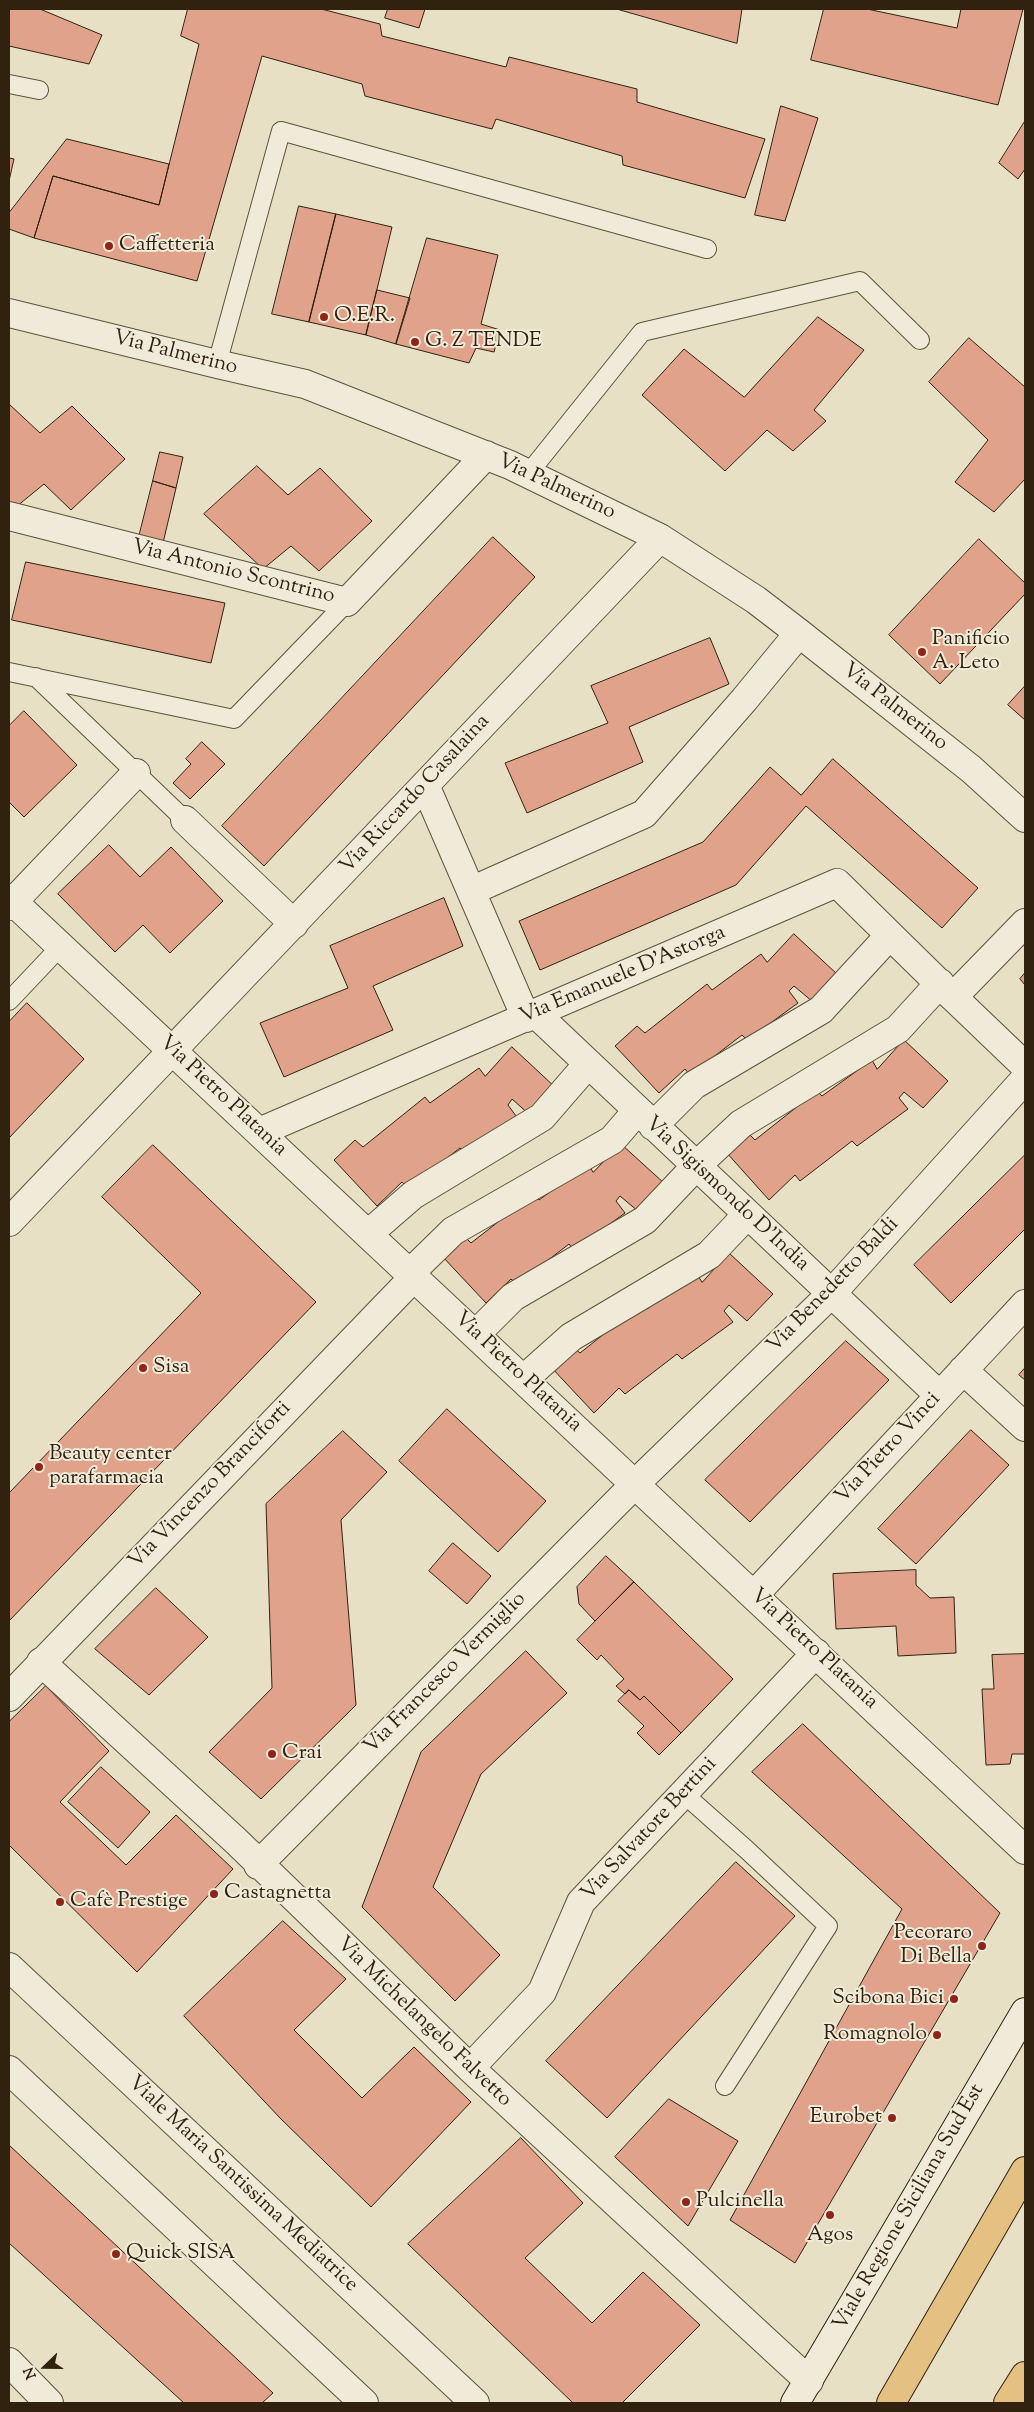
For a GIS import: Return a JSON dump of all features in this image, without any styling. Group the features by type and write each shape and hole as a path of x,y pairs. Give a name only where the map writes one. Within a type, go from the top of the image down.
{"main road":[{"path":"891,2403 1025,2171"},
{"path":"1008,2403 1025,2376"}],"street":[{"name":"Via Palmerino","path":"9,313 305,384 486,455 660,538 756,600 971,769 1025,818"},
{"name":"Via Antonio Scontrino","path":"9,516 347,602 486,455"},
{"name":"Via Riccardo Casalaina","path":"9,1222 660,538"},
{"path":"471,891 644,814 744,700 799,633"},
{"path":"10,902 136,773"},
{"name":"Via Sigismondo D'India","path":"425,785 471,891 531,1016 588,1064 939,1396"},
{"path":"185,820 294,924"},
{"name":"Via Emanuele D'Astorga","path":"259,1132 837,883 947,990"},
{"name":"Via Pietro Platania","path":"10,902 61,946 1025,1850"},
{"path":"476,1334 513,1297 645,1220 696,1166 741,1124 898,1029 1025,923"},
{"name":"Via Vincenzo Branciforti","path":"9,1697 453,1231 612,1140 694,1084 821,1010 890,935"},
{"path":"947,990 1025,1066"},
{"path":"368,1234 413,1195 542,1117 588,1064"},
{"name":"Via Benedetto Baldi","path":"635,1484 831,1294 1025,1079"},
{"path":"524,1379 571,1336 709,1255 747,1214"},
{"name":"Via Pietro Vinci","path":"754,1595 1025,1304"},
{"path":"963,1370 1025,1427"},
{"name":"Via Francesco Vermiglio","path":"258,1865 635,1484"},
{"name":"Via Salvatore Bertini","path":"470,2068 542,1992 581,1902 816,1653"},
{"name":"Via Michelangelo Falvetto","path":"41,1662 236,1841 258,1865 470,2068 802,2392"},
{"name":"Viale Maria Santissima Mediatrice","path":"9,1966 474,2403"},
{"name":"Viale Regione Siciliana Sud Est","path":"802,2392 1025,2012"},
{"path":"9,2070 364,2403"},
{"path":"9,2362 42,2400"}],"lane":[{"path":"9,84 39,90"},
{"path":"216,364 281,131 707,249"},
{"path":"528,474 642,332 860,281 920,340"},
{"path":"9,672 234,719 347,602"},
{"path":"35,677 185,820"},
{"path":"9,1001 61,946"},
{"path":"684,1794 828,1926 725,2086"}],"building":[{"path":"9,9 40,9 102,35 89,64 9,46"},
{"path":"188,9 321,9 380,24 382,36 506,67 509,57 637,89 637,102 765,139 745,198 623,165 622,156 496,119 492,129 365,96 362,84 262,56 197,281 34,238 53,176 159,205 199,44 181,36"},
{"path":"388,9 425,9 419,28 385,18"},
{"path":"617,9 742,9 737,43"},
{"path":"824,9 867,9 957,28 961,9 1023,9 998,105 811,60"},
{"path":"781,106 818,118 785,221 755,215"},
{"path":"1025,121 1025,169 1018,179 999,163"},
{"path":"67,139 169,164 159,205 53,176 34,238 9,229 9,213"},
{"path":"9,158 14,159 9,181"},
{"path":"299,206 336,214 309,322 272,314"},
{"path":"336,214 392,227 366,335 309,322"},
{"path":"427,238 498,255 481,324 500,330 494,352 476,348 469,363 396,344"},
{"path":"377,290 410,298 396,344 366,335"},
{"path":"818,317 864,350 814,410 826,421 793,451 767,430 725,471 642,395 684,349 744,397"},
{"path":"969,338 1025,387 1025,479 994,512 955,482 988,440 929,382"},
{"path":"9,404 40,433 72,406 125,459 71,510 44,484 16,507 9,501"},
{"path":"160,452 183,457 176,488 153,481"},
{"path":"257,466 288,495 320,468 372,521 319,571 291,546 263,569 204,514"},
{"path":"153,481 176,488 163,543 139,537"},
{"path":"493,537 535,577 264,866 222,826"},
{"path":"979,539 1025,583 1025,594 940,684 889,635"},
{"path":"26,562 225,603 211,663 12,620"},
{"path":"710,638 729,684 629,727 643,762 527,813 505,763 608,723 591,686"},
{"path":"1025,686 1025,720 1008,705"},
{"path":"24,711 77,765 24,817 9,802 9,726"},
{"path":"202,742 225,764 190,799 173,783 191,764 186,759"},
{"path":"833,759 978,888 942,928 806,806 736,885 540,970 519,921 703,842 770,767 801,795"},
{"path":"109,845 140,877 171,847 223,901 170,953 143,925 115,952 58,894"},
{"path":"444,898 463,946 373,986 393,1030 284,1077 260,1023 348,988 330,946"},
{"path":"794,934 838,975 813,1002 794,986 789,991 798,1003 747,1040 742,1035 690,1075 685,1069 659,1093 615,1046 637,1026 645,1033 707,984 712,990 761,954 767,962"},
{"path":"1025,973 1025,985 1020,979"},
{"path":"27,1003 84,1059 9,1138 9,1022"},
{"path":"904,1040 948,1081 923,1108 904,1092 899,1098 908,1109 857,1146 852,1141 800,1181 795,1175 769,1200 726,1152 748,1133 755,1140 817,1091 822,1096 872,1060 877,1069"},
{"path":"512,1047 556,1088 531,1116 512,1099 508,1105 516,1116 465,1153 460,1148 408,1188 402,1182 377,1206 334,1160 355,1140 363,1147 425,1097 430,1103 479,1068 485,1076"},
{"path":"621,1144 665,1184 639,1212 620,1196 616,1201 625,1213 574,1250 569,1244 517,1284 511,1279 486,1303 442,1256 464,1236 471,1243 534,1194 539,1200 588,1164 593,1172"},
{"path":"153,1145 316,1302 9,1621 9,1493 201,1293 102,1197"},
{"path":"1025,1155 1025,1229 951,1303 914,1265"},
{"path":"729,1253 773,1294 747,1321 729,1305 724,1311 733,1322 682,1359 677,1354 625,1394 619,1388 594,1413 550,1366 572,1346 580,1353 642,1304 647,1309 696,1273 702,1282"},
{"path":"846,1341 889,1380 750,1522 705,1480"},
{"path":"1025,1368 1025,1380 1019,1375"},
{"path":"447,1409 546,1501 498,1552 399,1461"},
{"path":"971,1430 1009,1465 916,1564 878,1529"},
{"path":"343,1431 387,1472 341,1520 356,1705 261,1799 209,1752 272,1688 266,1504"},
{"path":"453,1543 491,1576 467,1604 429,1571"},
{"path":"606,1556 634,1582 595,1621 579,1604 577,1587"},
{"path":"916,1570 916,1585 930,1598 954,1597 956,1653 898,1656 896,1626 836,1629 833,1574"},
{"path":"634,1582 733,1679 681,1733 644,1696 640,1700 629,1690 625,1694 616,1686 624,1679 601,1655 597,1660 577,1640"},
{"path":"156,1588 208,1637 149,1695 95,1649"},
{"path":"526,1651 567,1693 481,1774 433,1887 500,1955 455,2001 362,1907 421,1752"},
{"path":"1025,1654 1025,1754 1012,1754 1010,1764 986,1765 982,1689 994,1689 992,1655"},
{"path":"46,1686 109,1751 60,1802 126,1865 176,1815 233,1869 137,1972 9,1845 9,1722"},
{"path":"629,1690 640,1700 644,1696 681,1733 659,1755 637,1733 644,1726 618,1701"},
{"path":"803,1724 1000,1913 795,2263 730,2220 902,1909 752,1772"},
{"path":"101,1767 150,1812 118,1848 68,1802"},
{"path":"736,1862 795,1916 607,2118 546,2061"},
{"path":"283,1921 346,1979 294,2030 362,2098 414,2047 471,2102 371,2207 280,2118 184,2016"},
{"path":"669,2099 738,2141 688,2226 615,2157"},
{"path":"521,2138 583,2203 525,2258 592,2323 643,2272 700,2325 622,2403 573,2403 408,2244"},
{"path":"9,2145 273,2393 262,2403 184,2403 9,2243"}],"place":[{"name":"Caffetteria","path":"109,246"},
{"name":"O.E.R.","path":"324,317"},
{"name":"G. Z TENDE","path":"415,342"},
{"name":"Panificio A. Leto","path":"922,652"},
{"name":"Sisa","path":"143,1368"},
{"name":"Beauty center parafarmacia","path":"39,1467"},
{"name":"Crai","path":"272,1754"},
{"name":"Castagnetta","path":"214,1894"},
{"name":"Cafè Prestige","path":"60,1902"},
{"name":"Pecoraro Di Bella","path":"982,1946"},
{"name":"Scibona Bici","path":"954,1999"},
{"name":"Romagnolo","path":"937,2035"},
{"name":"Eurobet","path":"892,2118"},
{"name":"Pulcinella","path":"686,2202"},
{"name":"Agos","path":"830,2215"},
{"name":"Quick SISA","path":"116,2254"}]}
